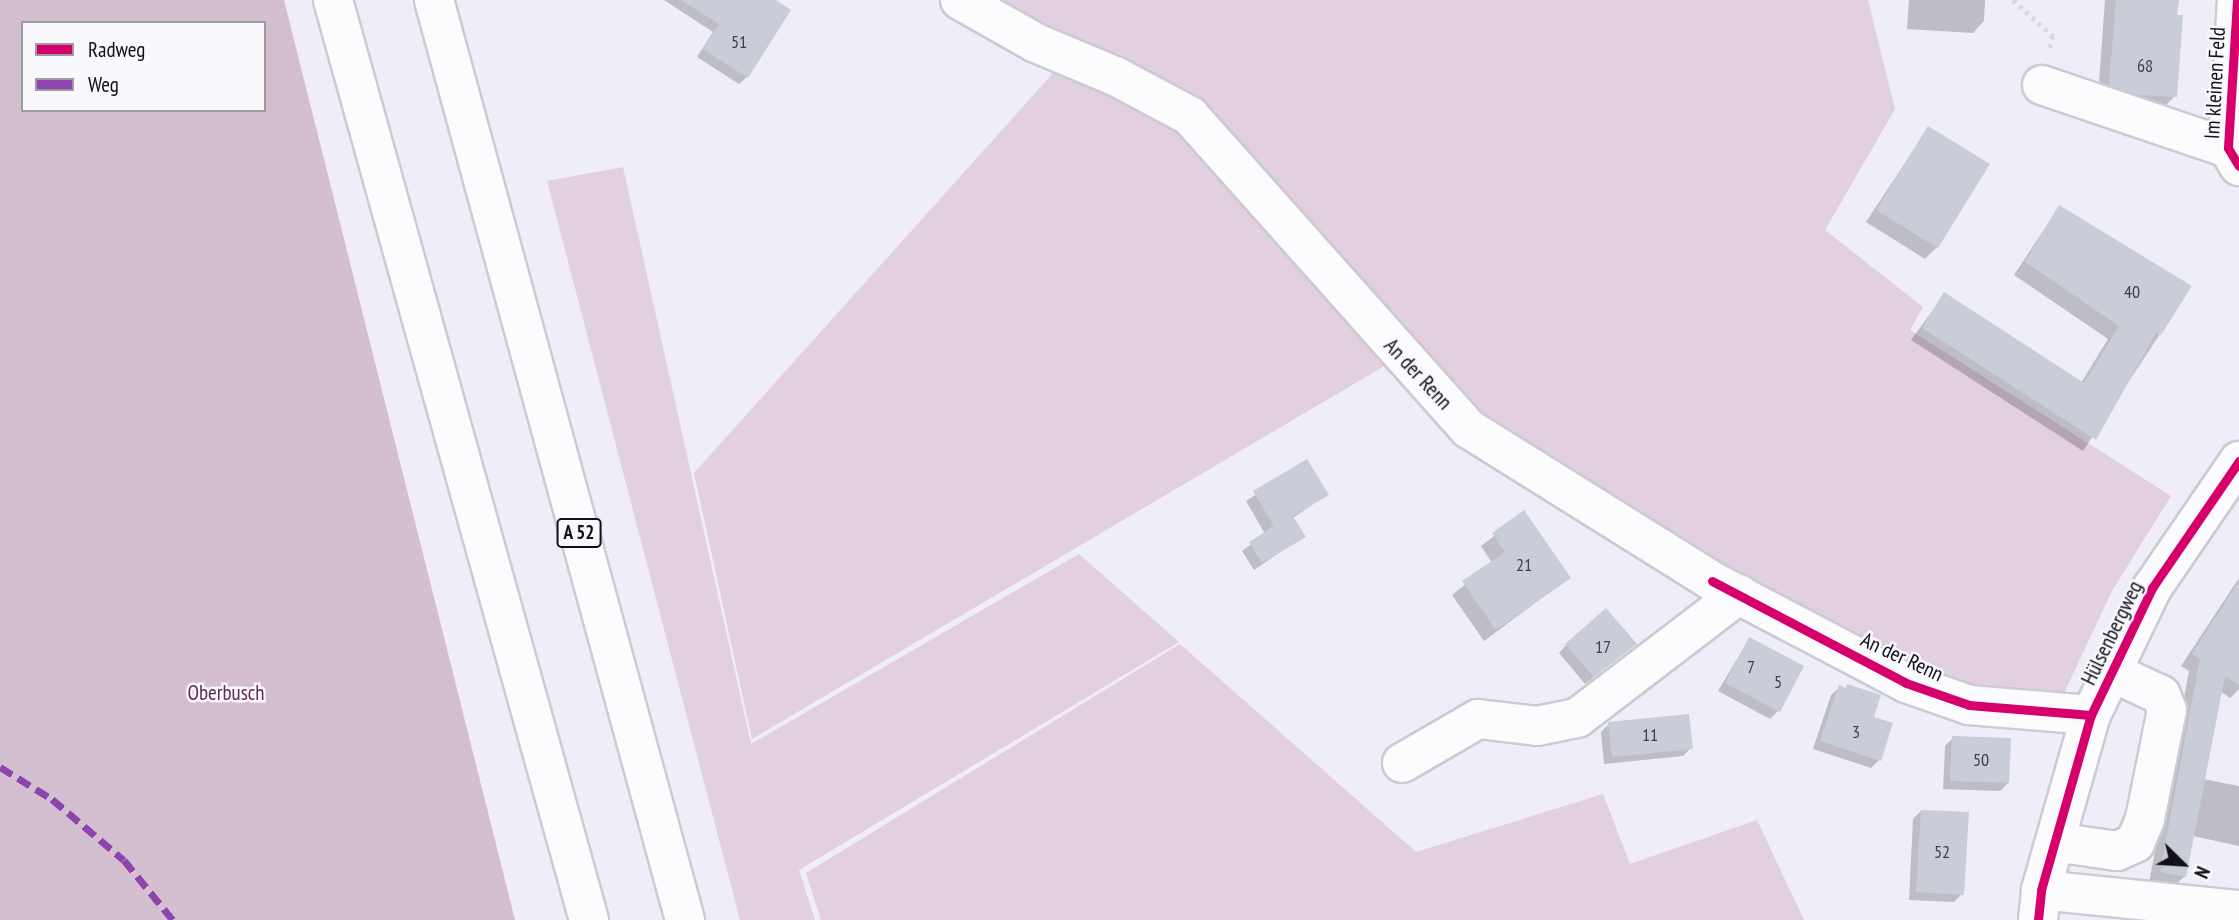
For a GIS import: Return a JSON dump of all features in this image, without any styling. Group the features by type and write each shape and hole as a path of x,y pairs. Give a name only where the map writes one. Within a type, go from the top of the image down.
{"main road":[{"path":"333,0 589,920"},
{"name":"A 52","path":"434,0 685,920"},
{"path":"449,0 473,146"},
{"name":"An der Renn","path":"960,0 1036,43 1117,77 1190,116 1469,429 1726,587 1919,687 1969,705 2091,715"},
{"name":"Im kleinen Feld","path":"2233,157 2237,0"},
{"path":"2042,85 2233,157"},
{"name":"Hülsenbergweg","path":"2039,905 2091,715 2152,588 2239,461"},
{"path":"1402,763 1478,719 1537,726 1577,718 1726,587"},
{"path":"2055,842 2117,851 2135,843 2145,819 2167,710 2161,695 2112,672"},
{"path":"2039,905 2239,910"}],"path":[{"path":"2013,0 2053,36 2042,85"}],"shaded area":[{"path":"970,0 1868,0 1895,109 1825,230 1923,307 1910,330 2171,496 2112,591 2064,693 2020,700 1969,691 1715,574 1473,417 1408,352 752,739 694,473 1072,52"},
{"path":"623,167 751,744 1079,554 1179,642 799,870 815,920 740,920 547,181"},
{"path":"1180,644 1416,852 1603,794 1630,864 1757,820 1804,920 821,920 806,873"}],"green space":[{"name":"Oberbusch","path":"0,0 284,0 515,920 0,920"}],"building":[{"path":"681,0 776,0 791,10 748,78 703,49 719,24"},
{"path":"2116,0 2179,0 2177,15 2183,15 2177,97 2138,95 2109,85"},
{"path":"1928,126 1990,164 1938,248 1876,210"},
{"path":"2059,205 2192,286 2161,335 2156,333 2096,440 1922,328 1944,292 2084,383 2119,326 2025,262"},
{"path":"1307,459 1329,495 1293,516 1306,537 1262,563 1249,542 1274,526 1253,491"},
{"path":"1524,510 1571,578 1496,630 1462,581 1505,552 1492,533"},
{"path":"2239,581 2239,685 2225,676 2186,877 2160,872 2200,659 2192,654"},
{"path":"1606,608 1637,644 1594,677 1565,644"},
{"path":"1749,637 1804,666 1780,712 1725,683"},
{"path":"1847,684 1881,695 1874,717 1893,723 1881,761 1820,741 1839,685 1846,688"},
{"path":"1689,714 1693,749 1612,757 1608,722"},
{"path":"1952,736 2011,738 2009,783 1950,781"},
{"path":"1921,810 1969,812 1964,895 1916,892"}],"marked path":[{"path":"0,767 52,799 124,860 173,920"}],"cycle path":[{"path":"2237,0 2228,148 2239,166"},
{"path":"2038,920 2041,890 2091,715 2152,588 2239,461"},
{"path":"1712,581 1906,683 1969,705 2091,715"}]}
